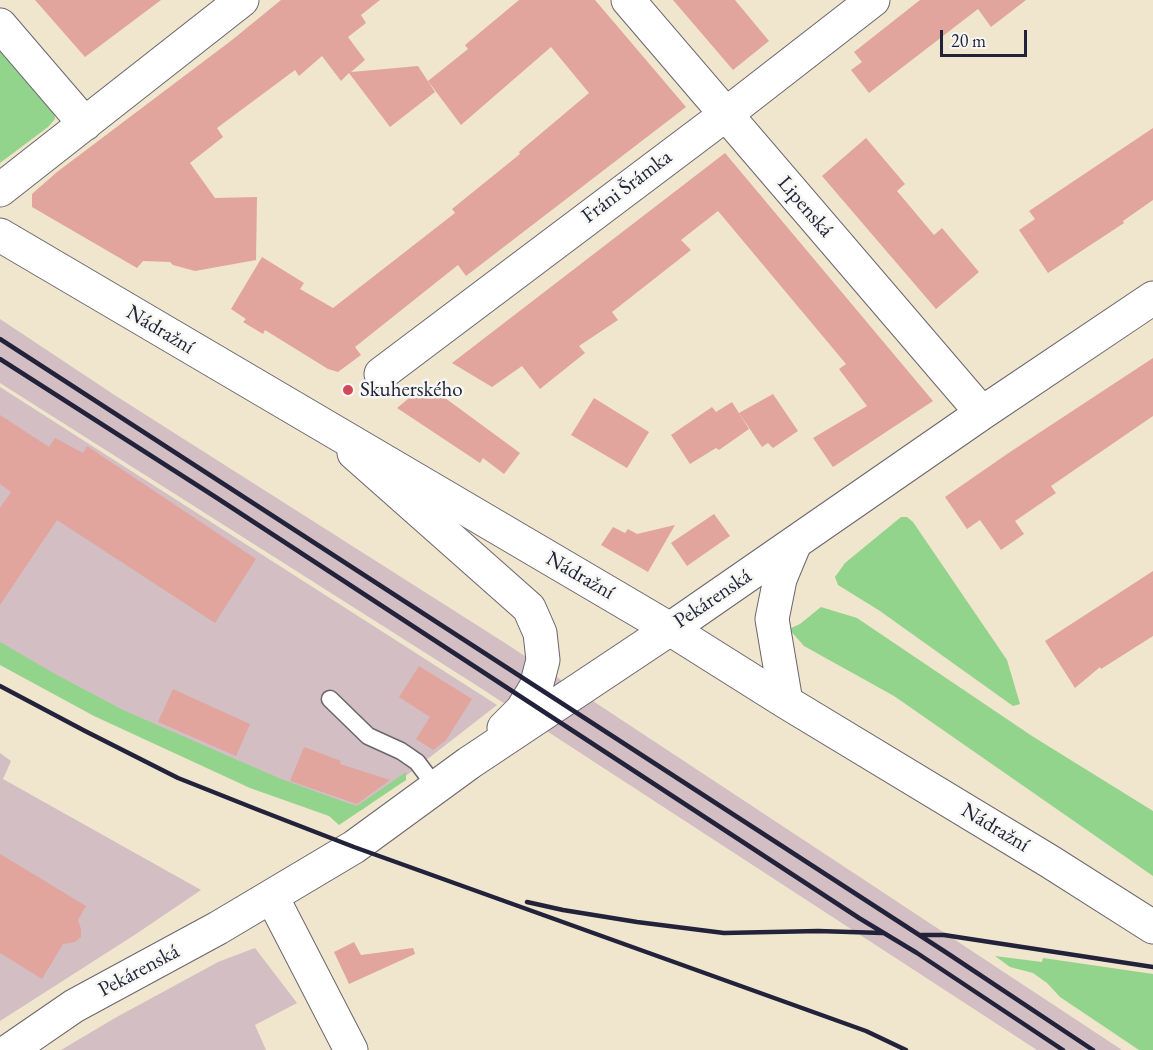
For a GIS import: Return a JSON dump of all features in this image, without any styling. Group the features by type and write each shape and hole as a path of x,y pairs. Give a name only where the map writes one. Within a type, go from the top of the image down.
{"street":[{"name":"Lipenská","path":"628,0 982,413"},
{"name":"Fráni Šrámka","path":"381,374 725,115 873,0"},
{"path":"0,190 85,124 225,5"},
{"path":"0,25 85,124"},
{"name":"Nádražní","path":"0,235 670,629 1153,927"},
{"name":"Pekárenská","path":"10,1050 74,1006 272,897 354,847 469,763 670,629 982,413 1153,298"},
{"path":"324,426 529,608 540,633 543,660 536,687 522,710 469,763"},
{"path":"786,702 772,620 780,579 795,543"},
{"path":"272,897 351,1050"}],"lane":[{"path":"330,699 368,736 401,751 417,762 436,787"}],"shaded area":[{"path":"0,319 116,396 505,643 1122,1050 1037,1050 476,685 0,383"},
{"path":"0,387 497,705 362,810 257,772 133,719 0,649"},
{"path":"0,753 11,761 3,779 201,890 0,1021"},
{"path":"255,948 297,1003 255,1025 266,1050 61,1050 218,962"}],"green space":[{"path":"0,38 55,109 55,119 48,127 0,163"},
{"path":"901,517 907,517 913,522 1007,660 1020,704 1013,706 880,611 838,585 835,577 845,563"},
{"path":"821,607 857,618 1032,736 1153,811 1153,876 894,696 804,646 789,629 800,624"},
{"path":"0,642 123,710 281,779 342,801 357,806 406,772 406,780 339,825 329,816 250,788 94,716 0,665"},
{"path":"995,956 1042,962 1043,958 1153,974 1153,1050 1139,1050 1060,997 1047,983 1033,973 1010,967"}],"building":[{"path":"35,0 161,0 85,57"},
{"path":"281,0 380,0 361,15 366,23 348,37 365,60 351,72 418,66 435,92 390,127 349,73 341,81 322,56 299,76 295,70 217,128 223,137 190,163 215,198 257,197 256,260 195,271 173,265 170,262 143,261 137,268 32,207 32,194 57,172 232,40"},
{"path":"519,0 595,0 686,107 466,276 458,265 355,347 361,355 338,372 328,369 265,330 263,334 243,322 246,319 231,309 262,257 304,283 300,289 333,308 455,213 452,209 520,154 519,152 589,93 551,47 461,125 428,81 468,49 465,45"},
{"path":"673,0 735,0 769,41 733,70"},
{"path":"920,0 1026,0 991,27 978,9 869,93 851,70 862,62 854,52"},
{"path":"1153,128 1153,200 1123,221 1124,223 1048,273 1019,230 1035,219 1029,211"},
{"path":"866,138 905,184 897,191 934,235 942,228 979,272 936,309 822,176"},
{"path":"725,153 933,401 833,467 813,438 867,406 839,369 846,364 718,211 681,240 691,250 612,312 618,320 579,346 585,353 540,389 522,366 492,387 452,363"},
{"path":"1153,358 1153,416 1051,486 1056,493 1015,521 1024,534 1001,550 980,520 967,529 945,497"},
{"path":"426,384 520,453 504,474 483,458 480,463 397,408"},
{"path":"773,394 798,431 773,448 768,443 762,447 739,413"},
{"path":"594,398 649,432 627,468 571,435"},
{"path":"732,402 749,429 719,450 716,448 690,464 671,435 712,407 716,412"},
{"path":"0,415 49,447 55,438 83,453 87,446 256,559 215,623 57,520 0,605 0,508 11,492 0,484"},
{"path":"714,514 730,536 687,566 671,543"},
{"path":"675,525 648,572 601,545 613,527 625,533 628,529 637,534"},
{"path":"1153,571 1153,636 1101,669 1100,667 1075,688 1045,641"},
{"path":"419,666 472,699 446,740 433,750 416,739 430,717 399,697"},
{"path":"173,689 250,724 236,756 158,722"},
{"path":"304,747 341,761 340,764 390,780 357,804 290,781"},
{"path":"0,854 86,906 78,920 81,937 75,942 63,944 42,979 0,953"},
{"path":"354,942 361,955 413,948 415,954 349,984 334,952"}],"railway":[{"path":"0,339 1093,1050"},
{"path":"0,359 1063,1050"},
{"path":"0,686 178,778 354,847 866,1031 906,1050"},
{"path":"527,902 637,922 724,933 818,931 882,933"},
{"path":"921,935 944,935 1153,967"}],"place":[{"name":"Skuherského","path":"348,390"}]}
